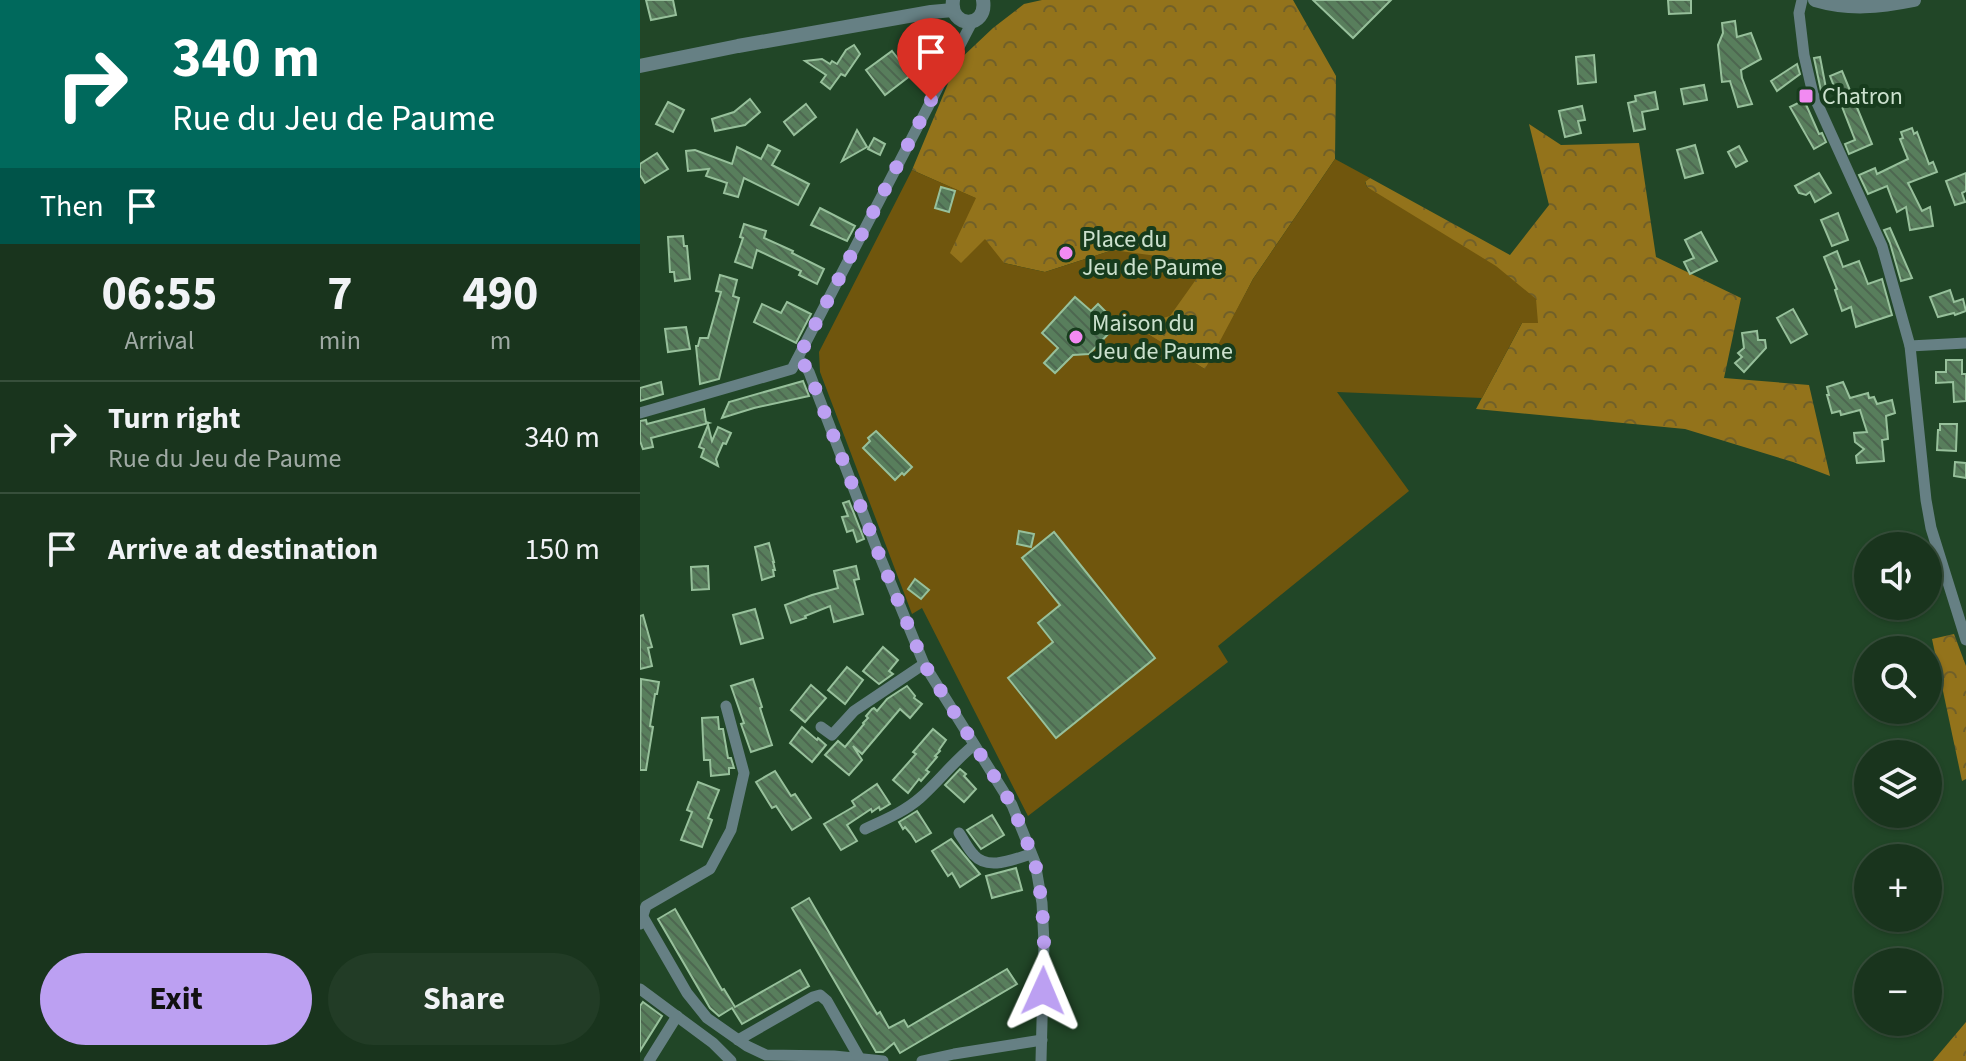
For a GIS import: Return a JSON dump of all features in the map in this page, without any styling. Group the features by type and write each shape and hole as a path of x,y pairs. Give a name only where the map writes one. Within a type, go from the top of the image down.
{"street":[{"path":"794,364 972,22 980,16 984,2 1001,0"},
{"path":"1802,0 1799,13 1813,94 1882,246 1910,346 1928,514 1966,638"},
{"path":"1815,0 1853,8 1887,6 1914,0"},
{"path":"640,66 953,5 955,15 962,21 972,22"},
{"path":"1910,346 1966,343"},
{"path":"640,413 794,364 803,363 809,372 924,664 1012,805 1035,862 1044,943 1041,1061"},
{"path":"821,727 832,735 854,711 924,664"},
{"path":"726,706 744,773 731,830 710,869 646,906 641,921 693,1001 707,1018 738,1040 766,1055 883,1061"},
{"path":"865,829 899,813 919,798 974,745"},
{"path":"959,833 980,861 995,864 1031,854"},
{"path":"640,989 713,1043 731,1061"},
{"path":"738,1040 820,995 827,1001 860,1059"},
{"path":"649,1061 677,1016"},
{"path":"922,1061 1042,1040"}],"green space":[{"path":"1042,0 1293,0 1336,76 1335,159 1253,279 1206,370 1134,326 1113,250 1045,272 1004,263 961,264 949,253 975,198 912,170 957,62 1024,4"},
{"path":"1529,124 1561,145 1639,143 1656,257 1741,298 1724,378 1809,385 1830,476 1685,429 1476,409 1522,323 1367,187 1365,181 1370,178 1510,255 1549,205"},
{"path":"1954,634 1966,666 1966,779 1962,781 1942,686 1942,637"},
{"path":"1966,1022 1966,1061 1933,1061"}],"shaded area":[{"path":"1335,159 1370,178 1365,182 1367,187 1496,266 1536,299 1538,323 1522,323 1482,398 1337,392 1409,491 1218,646 1228,662 1028,816 922,608 912,614 820,372 819,352 912,170 976,198 950,253 961,263 985,239 1004,263 1045,272 1113,250 1164,257 1202,271 1170,316 1135,326 1205,369 1253,279"}],"building":[{"path":"646,0 673,0 676,15 651,20"},
{"path":"1313,0 1391,0 1353,38"},
{"path":"1668,0 1691,0 1691,13 1669,14"},
{"path":"1735,21 1737,37 1751,33 1761,59 1741,70 1752,104 1738,107 1730,81 1722,82 1718,45 1723,33 1722,23"},
{"path":"854,45 860,54 845,76 841,74 830,89 821,82 826,75 805,61 822,59 837,64 846,50"},
{"path":"892,51 911,75 885,95 866,70"},
{"path":"1594,55 1596,82 1578,84 1576,57"},
{"path":"1820,57 1829,104 1827,105 1814,58"},
{"path":"1797,64 1800,74 1777,91 1771,81"},
{"path":"1842,71 1872,144 1849,154 1845,144 1855,140 1830,76"},
{"path":"1704,85 1707,100 1684,104 1681,89"},
{"path":"1655,92 1658,109 1642,112 1645,129 1634,131 1628,103 1636,101 1635,96"},
{"path":"750,99 760,112 745,125 715,131 712,119 734,112"},
{"path":"1804,100 1819,134 1822,133 1826,142 1814,149 1790,107"},
{"path":"668,102 684,110 673,132 656,124"},
{"path":"806,104 816,117 794,135 784,122"},
{"path":"1582,106 1585,120 1578,121 1581,133 1565,137 1559,111"},
{"path":"1912,128 1914,134 1917,132 1929,164 1933,162 1937,172 1908,183 1922,211 1930,207 1933,226 1910,230 1906,207 1897,212 1887,186 1868,194 1859,175 1875,168 1877,174 1908,159 1900,139 1903,138 1901,132"},
{"path":"857,130 867,147 842,161"},
{"path":"874,138 885,144 880,155 868,149"},
{"path":"768,145 780,151 772,165 809,184 798,205 744,178 738,197 724,193 727,183 706,176 709,169 688,171 686,151 695,150 732,164 737,147 761,159"},
{"path":"1695,145 1703,173 1685,178 1677,150"},
{"path":"1739,146 1747,161 1736,167 1728,152"},
{"path":"657,153 668,169 645,183 640,175 640,164"},
{"path":"1819,173 1831,193 1815,202 1810,192 1806,195 1799,193 1795,186"},
{"path":"1966,173 1966,191 1962,193 1965,202 1955,205 1946,181"},
{"path":"941,187 955,191 949,212 935,208"},
{"path":"820,208 855,226 847,241 811,225"},
{"path":"1838,213 1848,240 1832,246 1821,220"},
{"path":"744,224 766,231 764,238 824,269 817,284 799,275 801,271 757,250 752,268 735,262"},
{"path":"1890,228 1912,278 1901,281 1884,230"},
{"path":"1701,232 1717,261 1690,274 1684,262 1694,258 1685,240"},
{"path":"683,236 690,279 675,281 674,272 670,272 668,237"},
{"path":"1837,251 1843,267 1859,261 1868,284 1882,279 1892,315 1856,327 1851,307 1842,311 1824,257"},
{"path":"720,275 737,280 733,296 739,298 719,379 700,384 696,346 700,338 708,338 721,292 716,291"},
{"path":"1950,290 1954,302 1963,299 1966,311 1938,317 1930,297"},
{"name":"Maison du Jeu de Paume","path":"1075,297 1091,311 1098,304 1110,316 1105,321 1113,329 1089,354 1073,355 1055,373 1044,363 1058,348 1042,333"},
{"path":"787,302 811,314 796,343 754,322 762,304 781,313"},
{"path":"1793,309 1807,334 1791,343 1777,318"},
{"path":"686,327 690,349 668,352 665,329"},
{"path":"1757,331 1758,340 1765,340 1766,348 1744,372 1735,363 1742,357 1738,353 1744,348 1742,333"},
{"path":"1946,360 1962,360 1962,374 1966,374 1966,401 1954,402 1953,382 1936,383 1936,372 1946,372"},
{"path":"803,381 809,396 722,418 729,402"},
{"path":"661,382 663,394 640,401 640,388"},
{"path":"1843,382 1850,398 1868,393 1877,404 1892,400 1895,413 1886,416 1888,439 1882,440 1884,461 1857,463 1856,456 1864,449 1855,442 1854,433 1867,432 1860,410 1841,415 1840,411 1832,413 1827,395 1827,387"},
{"path":"704,409 706,422 709,423 651,438 653,447 643,449 640,421 646,420 647,424"},
{"path":"1940,424 1957,424 1956,451 1937,450"},
{"path":"708,425 712,441 718,427 731,433 716,459 718,466 701,457 704,449 699,447"},
{"path":"876,431 912,467 895,480 863,448"},
{"path":"1955,462 1966,463 1966,478 1954,476"},
{"path":"849,501 864,539 857,542 853,530 847,532 842,517 848,516 843,503"},
{"path":"1019,531 1034,534 1031,547 1017,544"},
{"path":"1054,532 1155,658 1056,738 1008,678 1053,642 1038,623 1060,605 1022,558"},
{"path":"769,543 774,576 762,580 755,547"},
{"path":"708,566 709,589 692,590 691,567"},
{"path":"856,566 859,579 854,580 863,614 834,622 830,606 791,623 785,605 838,588 834,571"},
{"path":"915,579 929,590 921,599 908,589"},
{"path":"755,609 763,638 741,644 733,615"},
{"path":"643,615 652,647 648,648 652,666 640,669 640,616"},
{"path":"883,647 898,660 889,671 893,674 879,684 863,671"},
{"path":"847,667 863,680 845,704 828,690"},
{"path":"641,679 659,682 650,726 653,727 646,770 640,770"},
{"path":"753,679 772,745 751,752 731,686"},
{"path":"811,685 826,698 805,722 791,710"},
{"path":"907,686 922,704 910,718 900,709 862,754 853,746 862,760 849,775 825,755 838,741 845,747 872,709 877,711 887,699"},
{"path":"718,717 728,758 731,758 734,768 729,768 729,774 711,776 710,760 704,760 702,718"},
{"path":"802,727 826,745 812,762 790,743"},
{"path":"933,729 946,740 926,770 929,772 908,793 893,780"},
{"path":"960,769 976,789 964,802 945,785"},
{"path":"775,771 791,796 795,794 811,818 792,830 776,806 772,808 756,782"},
{"path":"698,782 719,790 708,818 712,820 702,847 681,840 692,812 687,810"},
{"path":"877,784 890,804 880,810 879,807 872,812 871,809 847,825 857,841 841,850 824,824 855,806 852,801"},
{"path":"917,811 931,833 916,842 899,822"},
{"path":"992,815 1004,835 981,849 967,830"},
{"path":"951,839 980,874 960,887 952,873 948,876 932,851"},
{"path":"1016,868 1022,890 992,898 986,876"},
{"path":"809,898 877,1014 880,1012 889,1028 904,1020 908,1027 1007,969 1017,984 900,1053 894,1043 883,1052 876,1052 792,908"},
{"path":"675,909 735,1007 800,970 809,986 742,1024 732,1008 719,1016 710,1008 658,919"},
{"path":"643,1002 662,1016 640,1051 640,1006"}],"place":[{"name":"Chatron","path":"1806,96"},
{"name":"Place du Jeu de Paume","path":"1066,253"},
{"name":"Maison du Jeu de Paume","path":"1076,337"}],"route":[{"path":"931,100 797,360 809,372 924,664 1012,805 1035,862 1042,903 1043,991"}]}
